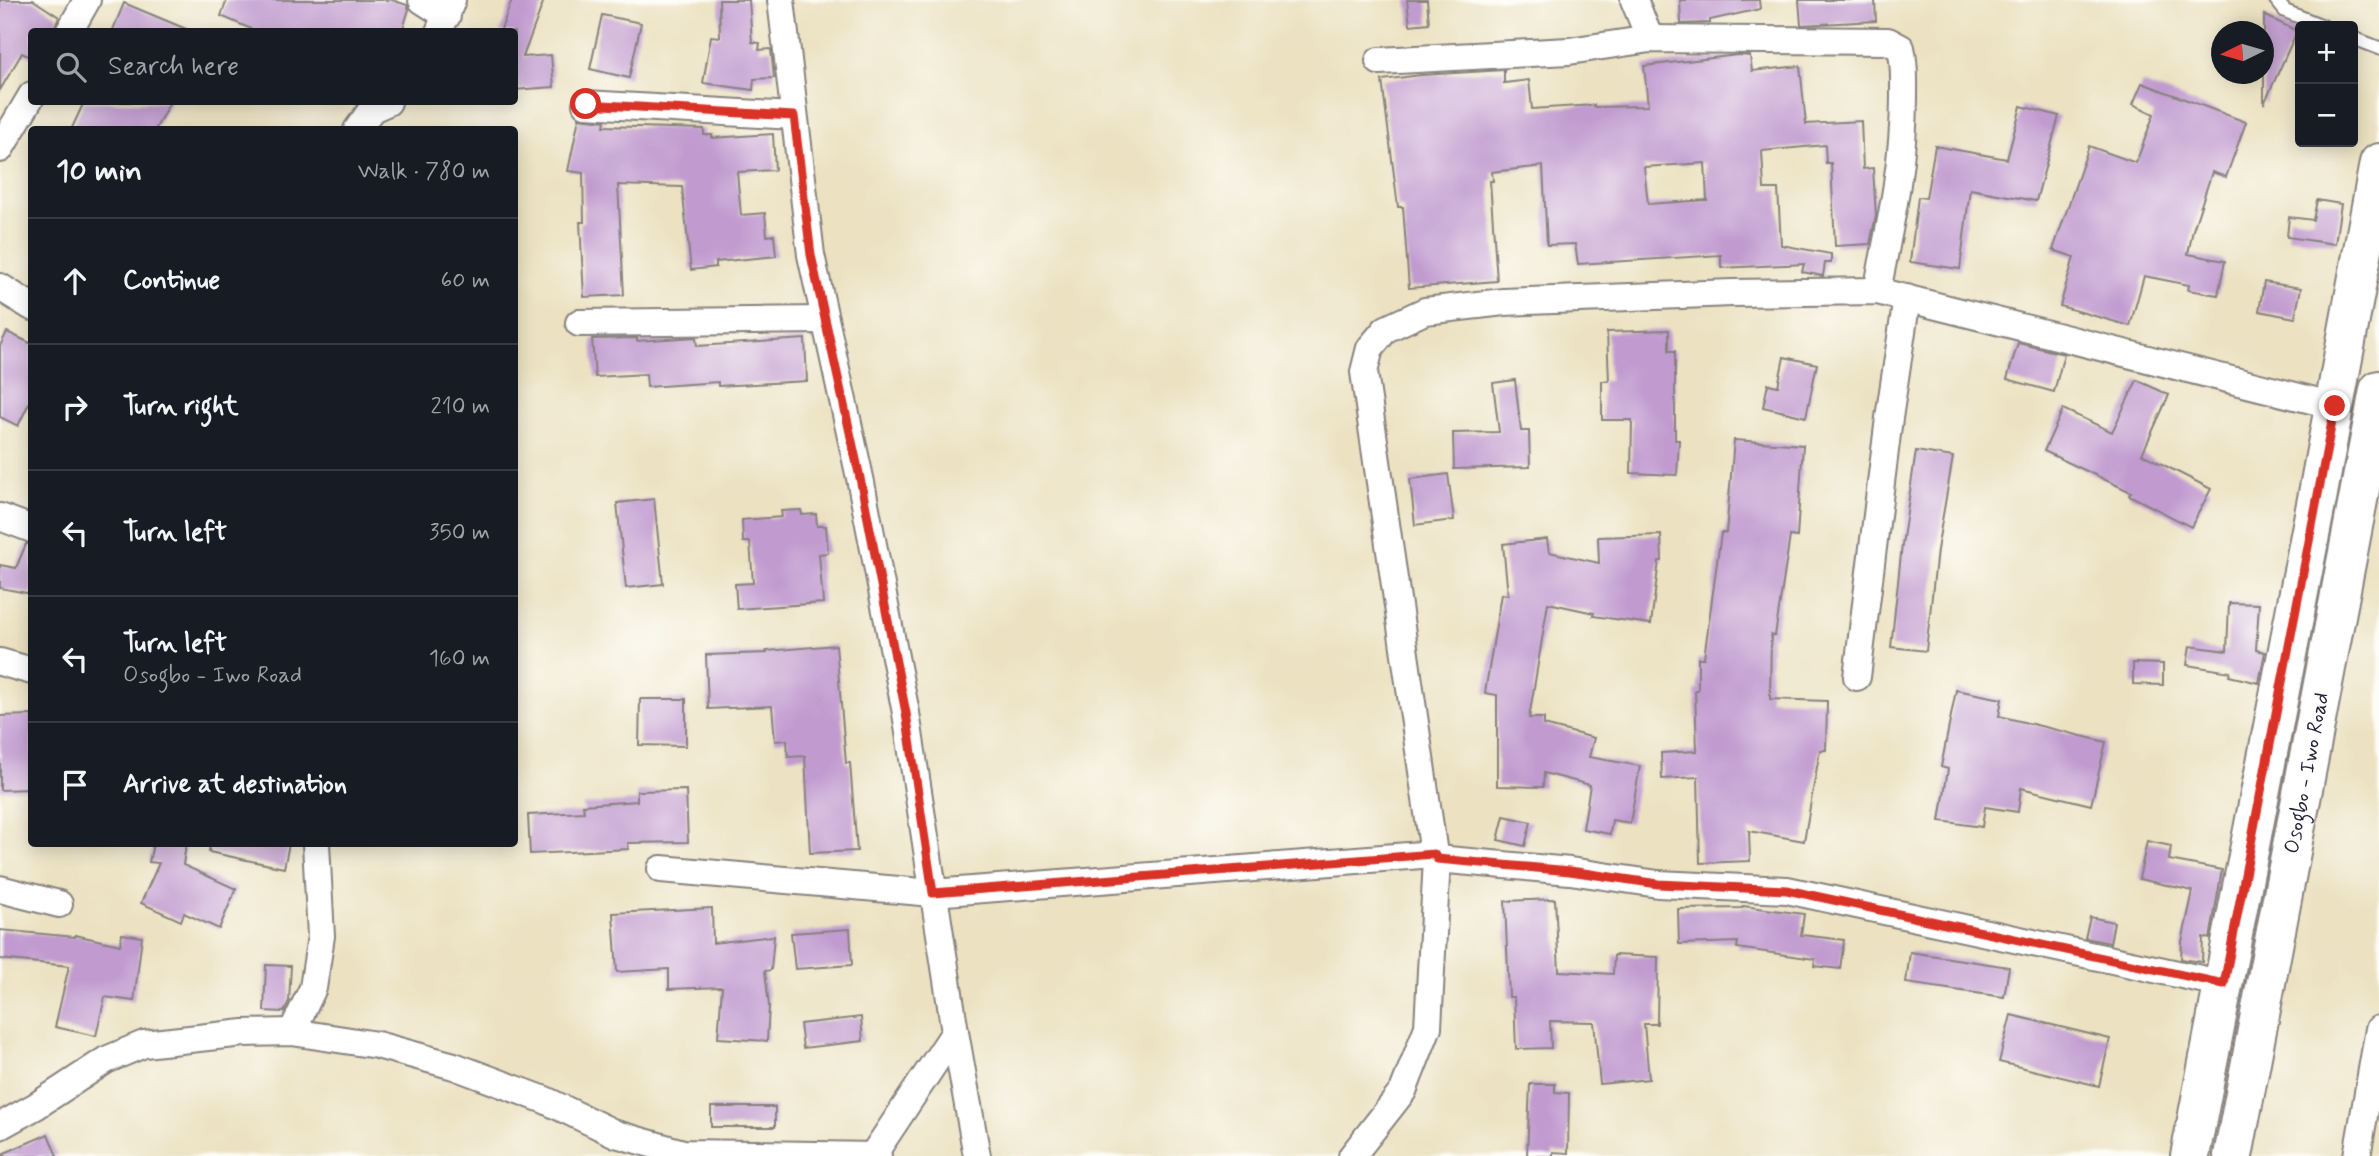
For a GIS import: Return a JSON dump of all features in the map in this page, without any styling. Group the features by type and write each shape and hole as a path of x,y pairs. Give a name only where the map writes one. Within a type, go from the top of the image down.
{"main road":[{"name":"Osogbo - Iwo Road","path":"2190,1156 2335,406 2379,163"},
{"name":"Osogbo - Iwo Road","path":"2233,1156 2373,456 2379,390"}],"street":[{"path":"71,28 87,0"},
{"path":"422,0 446,16"},
{"path":"781,0 811,255 860,478 904,700 955,1032 977,1156"},
{"path":"1634,0 1650,39"},
{"path":"1380,61 1569,51 1650,39 1888,41 1901,48 1904,60 1904,126 1898,188 1877,290"},
{"path":"0,149 28,102"},
{"path":"586,104 794,116"},
{"path":"361,126 372,109 381,105"},
{"path":"0,287 28,304"},
{"path":"1352,1156 1403,1091 1428,1027 1436,856 1364,372 1370,348 1386,329 1425,311 1504,302 1877,290 2335,406"},
{"path":"1857,677 1889,418 1907,298"},
{"path":"579,323 825,320"},
{"path":"0,517 28,528"},
{"path":"0,662 28,670"},
{"path":"292,1032 313,988 321,936 316,847"},
{"path":"661,869 933,893 1436,856 1658,884 1787,890 2224,984"},
{"path":"0,888 59,904"},
{"path":"2357,1156 2379,1029"},
{"path":"0,1126 106,1060 145,1044 244,1032 292,1032 377,1045 454,1066 545,1100 617,1134 683,1153 876,1156 955,1032"}],"lane":[{"path":"2276,0 2285,11 2310,21"},
{"path":"2358,40 2379,48"}],"building":[{"path":"0,0 33,0 59,17 55,28 28,28 28,56 22,53 0,90"},
{"path":"227,0 392,0 407,5 409,9 403,28 249,28 221,16"},
{"path":"512,0 544,0 523,57 551,55 554,87 518,90 518,28 502,28"},
{"path":"719,0 749,0 752,42 760,43 759,50 771,49 774,78 754,79 753,90 703,83 711,36 720,37"},
{"path":"1407,0 1427,0 1429,23 1410,25"},
{"path":"1680,0 1759,0 1760,9 1710,20 1710,23 1681,24"},
{"path":"1799,0 1875,0 1876,21 1801,25"},
{"path":"124,3 184,28 114,28"},
{"path":"602,15 641,23 629,78 590,69"},
{"path":"2264,15 2295,30 2274,82 2274,21 2264,21"},
{"path":"1738,55 1750,56 1752,71 1800,66 1806,124 1861,121 1863,169 1873,168 1876,216 1870,244 1835,246 1831,163 1826,163 1825,145 1762,151 1764,189 1778,189 1781,245 1831,254 1831,263 1825,263 1823,276 1802,272 1804,264 1721,268 1721,255 1578,264 1575,244 1547,245 1543,166 1492,172 1493,181 1490,181 1497,281 1409,288 1403,207 1398,207 1382,80 1504,70 1504,83 1529,80 1532,109 1594,105 1648,106 1644,66","holes":["1705,163 1707,200 1648,204 1644,167"]},
{"path":"2142,83 2246,122 2226,177 2212,172 2188,254 2225,261 2218,295 2188,290 2189,285 2144,276 2130,326 2060,306 2074,257 2053,250 2089,146 2136,163 2154,114 2133,104"},
{"path":"2264,84 2273,84 2264,104"},
{"path":"83,105 168,105 157,126 73,126"},
{"path":"2021,106 2059,116 2036,201 1970,189 1960,269 1910,262 1918,197 1926,198 1935,146 2007,159"},
{"path":"579,118 605,121 604,126 704,129 704,135 712,135 712,138 773,134 775,170 737,172 741,215 765,213 767,236 774,235 776,256 716,262 716,267 691,270 682,187 618,185 624,295 584,297 580,222 584,222 583,173 568,171"},
{"path":"2317,200 2341,204 2335,244 2287,237 2289,217 2313,220"},
{"path":"2264,282 2301,288 2295,318 2259,311"},
{"path":"1669,330 1669,351 1675,351 1675,440 1679,440 1677,475 1631,473 1632,420 1602,420 1602,381 1609,381 1607,332"},
{"path":"7,332 28,342 28,405 18,426 0,417 0,346"},
{"path":"696,337 697,346 805,339 807,381 718,386 718,382 647,387 646,374 595,377 592,339 637,338 637,341"},
{"path":"2018,343 2064,354 2054,392 2007,379"},
{"path":"1784,357 1817,364 1806,417 1763,407 1768,384 1778,386"},
{"path":"1515,380 1521,431 1529,431 1530,467 1454,469 1453,433 1499,432 1493,383"},
{"path":"2137,380 2169,395 2142,454 2211,489 2191,527 2129,495 2131,492 2044,451 2063,409 2112,432"},
{"path":"1734,440 1803,445 1797,537 1790,536 1775,636 1771,635 1770,699 1827,701 1826,750 1820,750 1804,841 1749,831 1750,861 1700,863 1698,777 1662,779 1661,753 1697,751 1695,690 1698,690 1698,658 1704,658 1721,533 1726,533"},
{"path":"1916,451 1953,457 1937,550 1926,651 1891,647"},
{"path":"1448,474 1454,520 1415,525 1410,479"},
{"path":"654,499 663,584 626,588 617,503"},
{"path":"801,510 802,515 816,514 817,526 826,526 828,553 819,554 823,603 737,609 735,584 753,583 750,542 743,542 742,520 782,517 781,511"},
{"path":"1661,535 1662,561 1659,561 1651,624 1593,616 1594,613 1548,603 1529,718 1544,718 1544,725 1594,738 1589,757 1640,766 1630,823 1612,820 1610,834 1583,829 1590,785 1544,773 1543,787 1497,786 1497,695 1485,693 1501,594 1508,595 1503,544 1547,539 1549,552 1599,563 1598,537"},
{"path":"28,544 28,593 0,588 0,565 16,568"},
{"path":"2229,603 2259,604 2256,650 2265,652 2259,683 2229,676 2230,672 2187,665 2190,646 2227,651"},
{"path":"836,645 857,851 810,853 805,756 788,757 787,740 775,741 772,706 708,709 706,655 767,653 766,651"},
{"path":"2133,663 2163,664 2163,685 2133,684"},
{"path":"1956,690 2002,699 1999,716 2106,742 2091,805 2021,788 2018,812 1985,807 1982,827 1940,821 1948,769 1941,767"},
{"path":"640,699 686,699 686,746 639,745"},
{"path":"28,715 28,789 0,790 0,716"},
{"path":"686,790 688,842 628,843 628,849 530,854 528,815 584,812 583,805 637,801 637,791"},
{"path":"1504,816 1531,822 1525,846 1498,840"},
{"path":"2147,841 2171,846 2169,860 2222,870 2210,939 2203,937 2202,962 2181,959 2193,891 2139,879"},
{"path":"152,847 186,847 183,865 236,889 219,929 184,913 181,921 141,903 159,863 149,862"},
{"path":"210,847 288,847 284,868 209,852"},
{"path":"1555,899 1559,971 1613,974 1614,955 1658,957 1657,1024 1644,1024 1649,1079 1600,1084 1594,1022 1550,1021 1551,1048 1516,1049 1514,997 1509,997 1505,901"},
{"path":"1743,906 1804,914 1801,935 1844,940 1840,969 1814,966 1815,959 1737,948 1738,942 1679,944 1678,909"},
{"path":"712,908 713,943 774,936 771,970 765,971 769,1006 767,1041 718,1038 722,987 669,989 669,969 617,972 613,913"},
{"path":"2090,917 2114,922 2110,943 2085,938"},
{"path":"850,929 852,965 795,969 791,933"},
{"path":"0,930 75,935 120,945 122,934 142,937 134,1001 105,997 96,1036 55,1027 69,966 0,959"},
{"path":"1910,952 2009,967 2004,997 1906,983"},
{"path":"266,965 291,966 289,1001 284,1012 264,1011"},
{"path":"2011,1015 2110,1039 2099,1086 1999,1062"},
{"path":"861,1017 863,1041 803,1048 800,1024"},
{"path":"1530,1084 1555,1084 1555,1092 1569,1093 1568,1153 1527,1156"},
{"path":"711,1107 775,1107 775,1127 711,1127"},
{"path":"48,1134 57,1156 0,1156 0,1155"}],"route":[{"path":"586,104 794,116 811,255 860,478 906,713 933,893 1434,854 1437,859 1570,871 1658,884 1787,890 2224,984 2335,406"}]}
